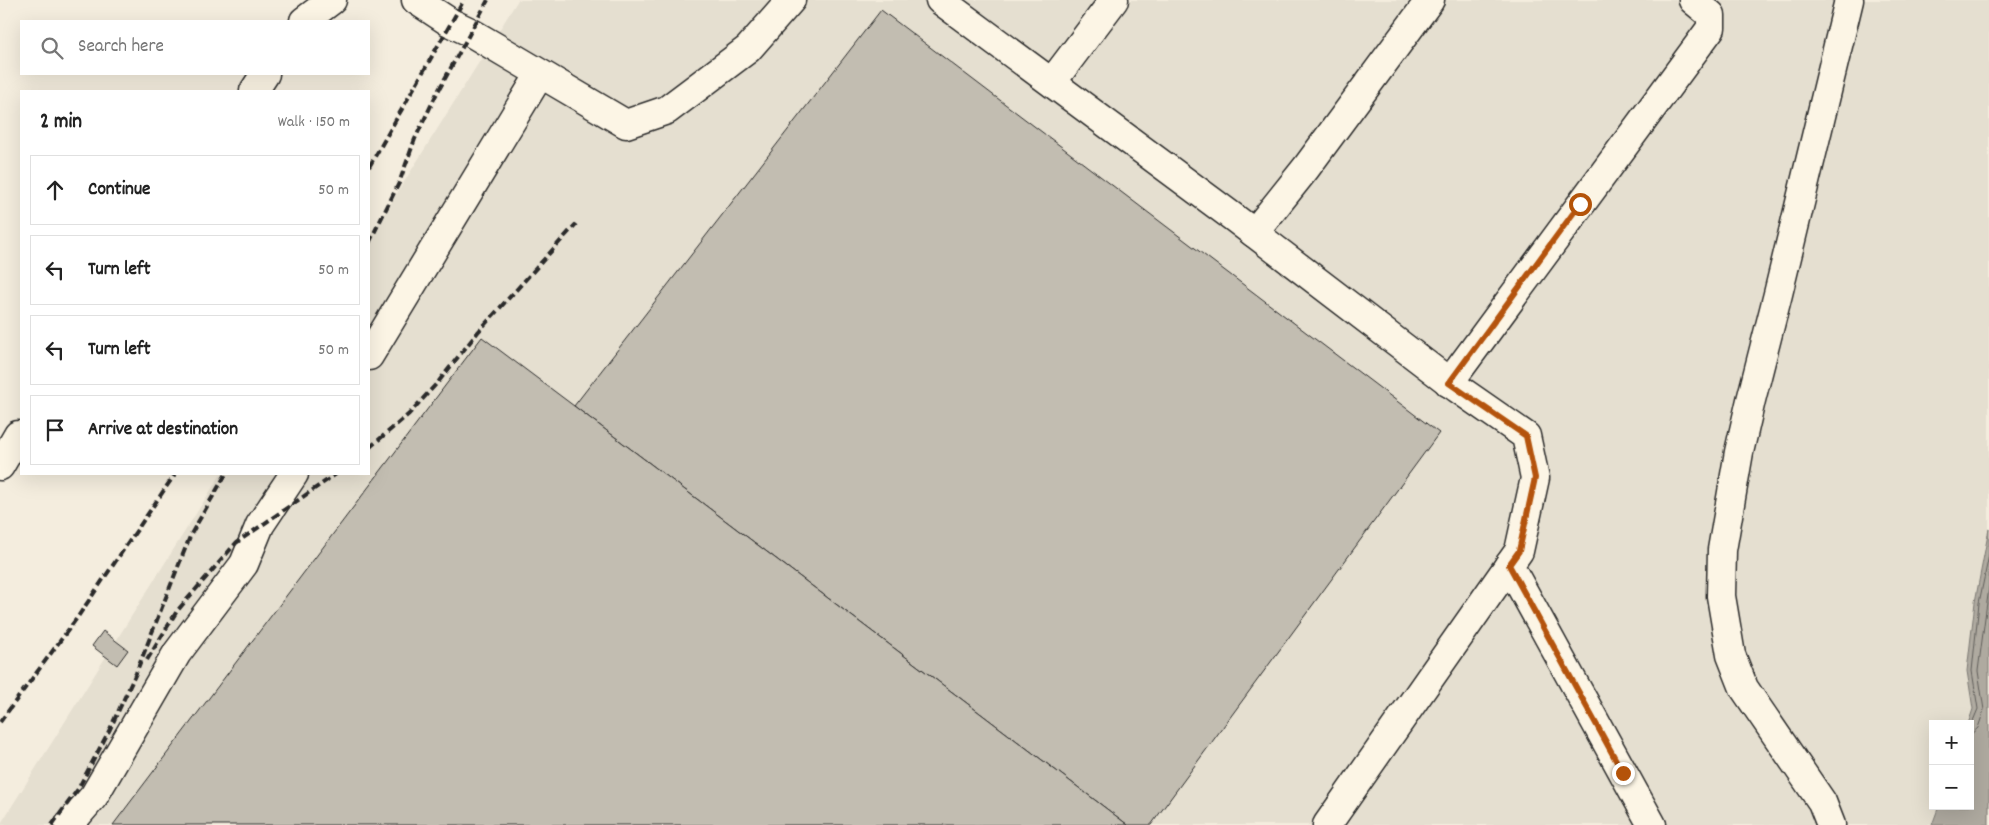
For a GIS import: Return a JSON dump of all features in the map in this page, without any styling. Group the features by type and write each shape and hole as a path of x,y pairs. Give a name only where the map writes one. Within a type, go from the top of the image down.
{"lane":[{"path":"305,20 332,0"},
{"path":"416,0 451,23 470,32 626,124 667,110 748,49 791,0"},
{"path":"940,0 1254,233 1449,383 1526,436 1535,478 1519,551 1327,825"},
{"path":"1052,82 1114,0"},
{"path":"1254,233 1306,168 1430,0"},
{"path":"1449,383 1710,28 1710,15 1693,0"},
{"path":"1831,825 1822,802 1744,688 1730,655 1721,596 1722,550 1739,452 1751,400 1849,0"},
{"path":"370,354 540,74"},
{"path":"255,90 264,75"},
{"path":"0,466 13,438"},
{"path":"69,825 94,796 177,653 244,564 260,525 293,475"},
{"path":"1509,565 1652,825"}],"shaded area":[{"path":"518,0 1989,0 1989,529 1975,602 1967,671 1973,709 1969,720 1929,720 1929,810 1938,810 1932,825 0,825 220,475 370,475 370,236"}],"water":[{"path":"1989,529 1989,825 1932,825 1938,810 1974,810 1974,720 1969,720 1973,709 1967,671 1975,602"}],"building":[{"path":"881,10 1439,433 1151,825 1128,825 574,406"},
{"path":"482,337 574,406 1128,825 113,825"},
{"path":"103,631 128,650 117,665 92,646"}],"railway":[{"path":"370,165 464,0"},
{"path":"370,241 399,183 415,139 436,95 488,0"},
{"path":"370,447 409,414 439,381 478,332 576,224"},
{"path":"0,722 77,618 174,475"},
{"path":"52,825 78,789 110,729 136,673 191,534 225,475"},
{"path":"147,660 177,611 236,543 335,475"}],"route":[{"path":"1580,204 1449,383 1526,436 1535,478 1519,551 1509,565 1623,773"}]}
